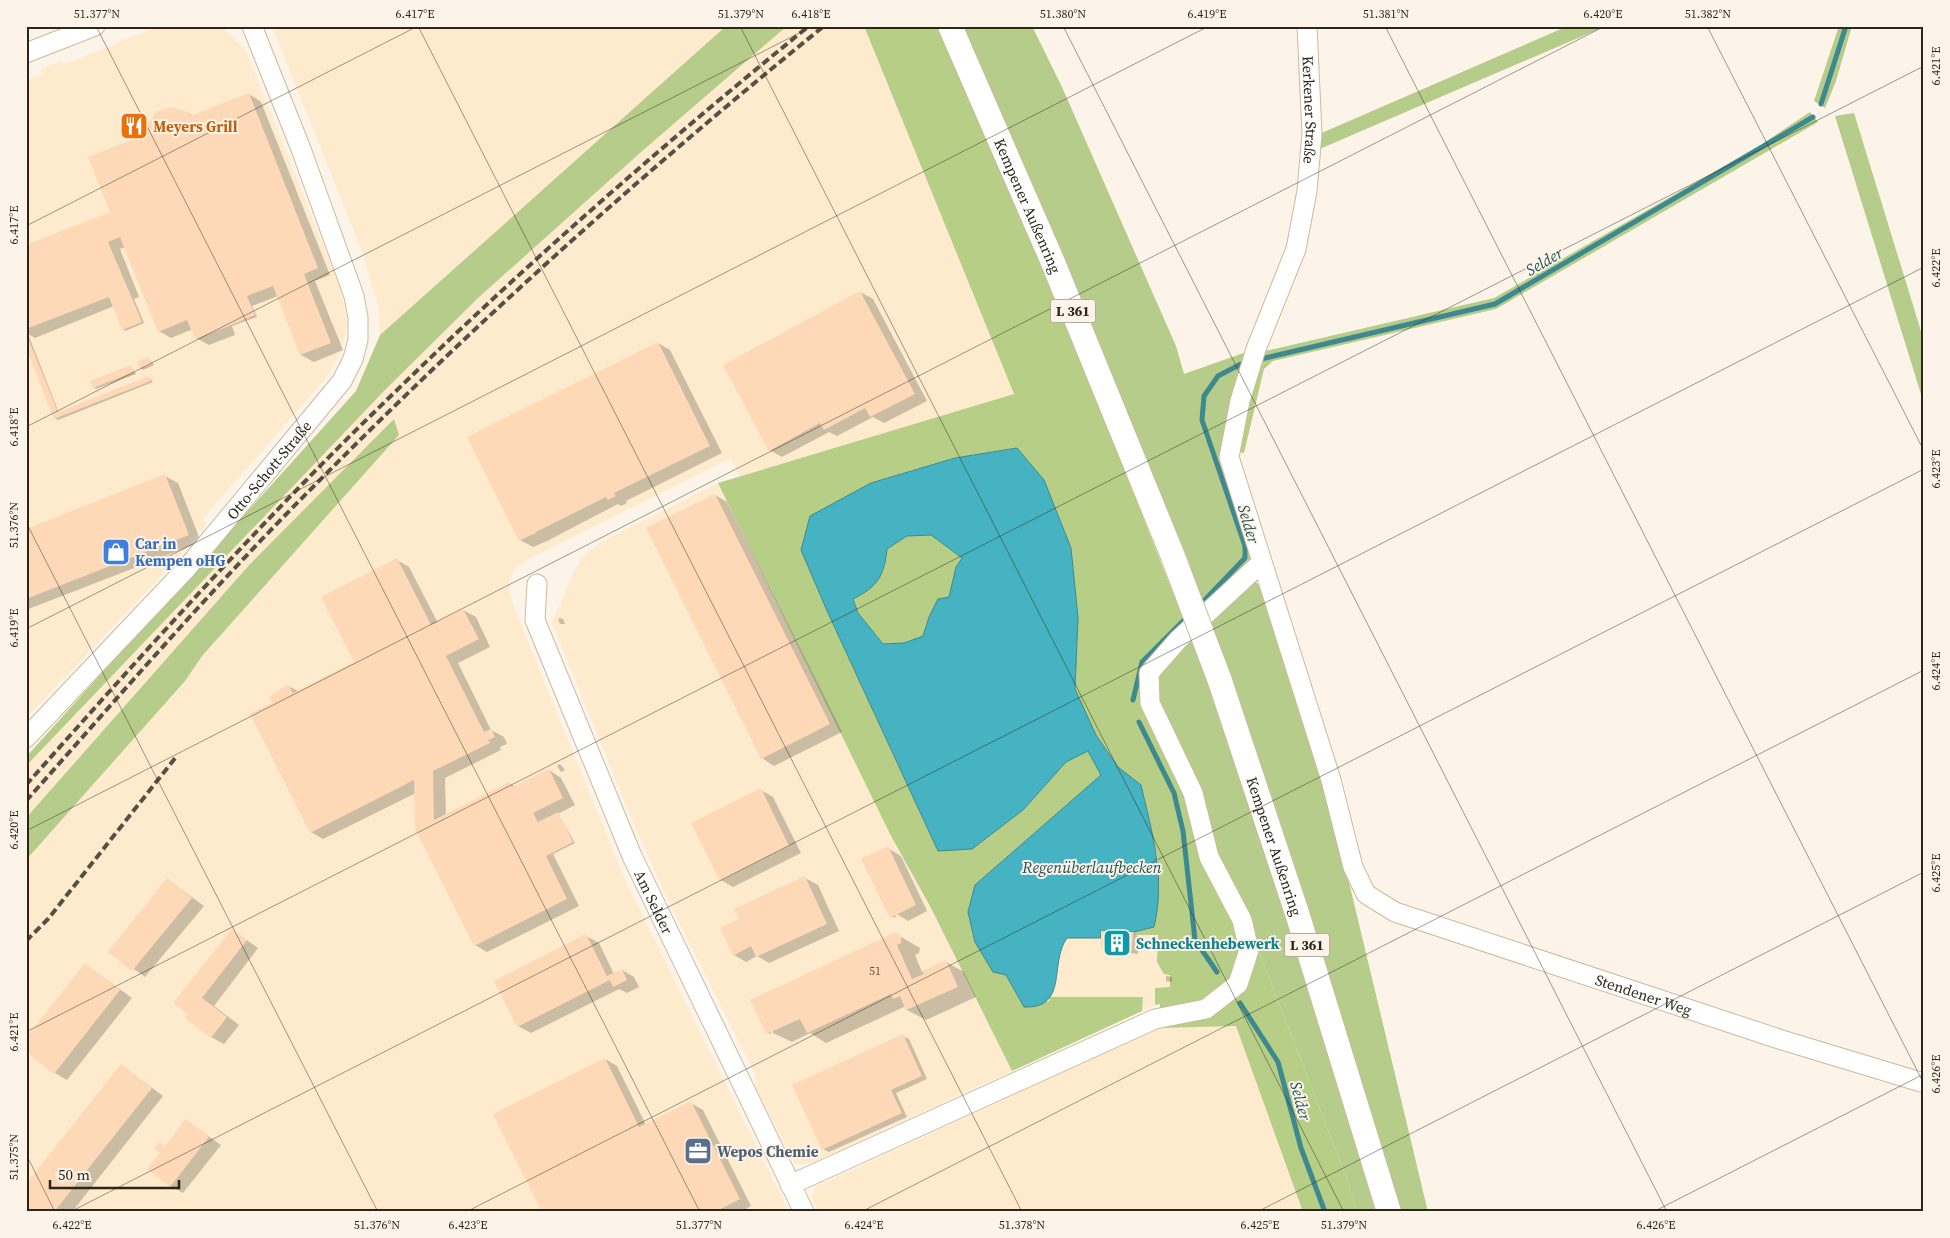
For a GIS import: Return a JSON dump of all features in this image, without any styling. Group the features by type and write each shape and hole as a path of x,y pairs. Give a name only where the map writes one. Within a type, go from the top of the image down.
{"main road":[{"name":"Kempener Außenring","path":"950,26 1048,251 1172,554 1220,680 1298,913 1389,1212"}],"street":[{"path":"26,54 95,26"},
{"name":"Otto-Schott-Straße","path":"26,738 186,569 318,412 342,381 353,359 358,340 358,318 346,268 252,26"},
{"name":"Kerkener Straße","path":"1307,26 1312,134 1307,191 1296,249 1252,362 1240,401 1229,457 1331,780 1353,867 1366,894"},
{"path":"790,1185 1155,1019 1206,1009 1238,984 1249,950 1242,920 1209,858 1193,793 1150,703 1149,673 1178,640 1261,563"},
{"name":"Am Selder","path":"536,584 534,620 632,856 804,1212"},
{"name":"Stendener Weg","path":"1366,894 1395,912 1782,1040 1924,1083"}],"shaded area":[{"path":"159,26 222,26 241,46 244,46 342,293 347,324 340,355 326,378 203,518 206,525 166,571 26,718 26,81 43,74 41,69 61,61 63,65"},
{"path":"272,26 726,26 380,335 379,309 363,254"},
{"path":"787,26 864,26 1014,394 740,477 731,458 529,559 515,568 509,582 511,600 627,884 789,1212 26,1212 26,860 185,681 202,656 399,435 394,420 250,564 26,818 26,766 385,390 478,298 640,153"},
{"path":"718,483 890,834 931,908 1012,1071 809,1164 795,1164 756,1088 756,1076 667,898 632,820 552,623 575,569 585,554 599,543"},
{"path":"1101,930 1158,935 1158,962 1170,975 1170,987 1155,988 1155,1005 1142,1011 1143,997 1050,997 1058,976 1061,947 1067,938 1100,938"},
{"path":"1236,1025 1303,1212 819,1212 811,1196 817,1186 1159,1028"}],"green space":[{"path":"726,26 787,26 640,153 478,298 385,390 26,766 26,757 356,391 380,335"},
{"path":"864,26 937,26 1067,325 1190,636 1171,656 1156,683 1161,715 1214,847 1247,921 1347,1179 1357,1212 1303,1212 1236,1026 1159,1028 1160,1004 1155,1005 1155,988 1170,987 1170,975 1164,974 1157,962 1158,935 1134,935 1134,932 1154,927 1158,860 1141,785 1118,767 1096,735 1075,689 1078,618 1017,448 955,458 871,483 828,613 938,851 1023,810 1066,762 1088,751 1101,775 975,885 1006,975 1024,1007 1049,1001 1050,997 1143,997 1142,1011 1012,1071 931,908 890,834 718,483 1014,394"},
{"path":"964,26 1032,26 1062,87 1176,346 1184,374 1252,350 1227,438 1252,557 1245,569 1204,608 1188,560"},
{"path":"1568,26 1606,26 1315,151 1317,135"},
{"path":"1839,26 1852,26 1836,81 1825,108 1814,101"},
{"path":"1810,112 1818,122 1496,309 1273,361 1256,367 1261,352 1494,298 1759,146"},
{"path":"1854,113 1924,341 1924,404 1835,116"},
{"path":"1273,361 1264,369 1244,453 1239,452 1256,367"},
{"path":"394,419 399,435 202,656 185,681 26,860 26,818 250,564"},
{"path":"931,535 962,558 956,567 949,597 929,617 923,636 904,643 883,644 858,613 853,599 866,590 876,578 883,565 887,549 907,536"},
{"path":"1256,582 1268,596 1325,782 1428,1212 1397,1212 1330,988 1208,618 1238,588"},
{"path":"1190,636 1208,684 1308,982 1378,1212 1357,1212 1347,1179 1247,921 1214,847 1161,715 1156,683 1171,656"}],"water":[{"name":"Regenüberlaufbecken","path":"1017,448 1044,480 1071,548 1078,618 1075,689 1096,735 1118,767 1141,785 1156,855 1159,890 1154,927 1134,932 1101,931 1101,938 1067,938 1059,959 1053,992 1047,1000 1038,1006 1024,1007 1006,975 993,972 975,942 968,912 975,885 1101,775 1088,751 1066,762 1023,810 972,849 938,851 828,613 801,550 810,516 871,483 955,458","holes":["931,535 962,558 956,567 949,597 938,599 929,617 923,636 904,643 883,644 858,613 853,599 874,585 884,567 887,549 907,536"]}],"building":[{"path":"249,93 318,268 304,274 331,343 300,355 273,286 247,296 255,315 224,328 195,339 187,320 158,332 120,237 108,242 142,322 122,330 109,297 26,329 26,245 110,212 88,157 147,134 145,129 155,113 170,107 189,112 190,116"},
{"path":"139,118 143,128 132,132 128,122"},
{"path":"860,291 915,394 870,417 865,408 824,430 820,423 769,451 723,365"},
{"path":"26,333 58,412 149,376 151,381 54,419 26,348"},
{"path":"658,342 710,446 614,493 616,496 608,500 606,497 519,541 467,437"},
{"path":"149,357 152,364 140,369 137,362"},
{"path":"131,365 134,372 93,388 90,381"},
{"path":"165,474 189,535 26,599 26,529"},
{"path":"715,494 830,724 761,759 646,528"},
{"path":"397,558 431,625 463,609 479,639 446,656 484,732 491,729 495,737 488,740 490,743 433,771 434,820 509,782 512,787 549,769 563,798 533,813 538,822 558,812 573,842 546,856 567,899 474,946 415,829 414,780 310,833 250,714 272,703 269,697 288,684 293,693 354,662 321,597"},
{"path":"761,788 789,846 720,881 691,823"},
{"path":"888,846 916,905 890,918 861,859"},
{"path":"805,876 827,924 756,957 751,946 733,956 720,928 739,919 734,909"},
{"path":"167,878 192,898 132,971 108,952"},
{"path":"232,929 247,940 202,998 227,1017 211,1038 185,1018 188,1014 173,1003"},
{"name":"Schneckenhebewerk","path":"1101,931 1133,932 1132,951 1101,948"},
{"path":"896,932 901,936 901,943 897,945 912,979 924,974 922,971 946,960 958,987 906,1010 900,996 893,999 891,994 807,1033 800,1019 766,1034 750,1000"},
{"path":"586,934 607,976 622,969 627,980 613,987 610,980 517,1027 494,981"},
{"path":"85,963 120,990 54,1074 26,1052 26,1038"},
{"path":"903,1034 922,1076 891,1090 902,1113 822,1150 792,1085"},
{"path":"605,1058 639,1127 691,1101 740,1199 715,1212 542,1212 493,1114"},
{"path":"121,1064 152,1088 54,1212 26,1212 26,1184"},
{"path":"186,1119 209,1137 170,1187 147,1169 160,1153 154,1149 160,1142 165,1146"}],"waterway":[{"name":"Selder","path":"1821,104 1846,26"},
{"name":"Selder","path":"1261,359 1495,304 1813,117"},
{"name":"Selder","path":"1198,607 1245,558 1245,546 1202,420 1204,396 1218,376 1241,364"},
{"name":"Selder","path":"1133,700 1142,662 1188,616"},
{"name":"Selder","path":"1139,722 1174,793 1183,831 1195,940 1217,972"},
{"name":"Selder","path":"1240,1003 1278,1062 1301,1148 1325,1212"}],"railway":[{"path":"26,785 252,536 394,393 494,298 597,205 702,114 809,26"},
{"path":"26,801 239,563 374,426 562,249 692,136 824,26"},
{"path":"26,941 48,919 176,757"}],"place":[{"name":"Meyers Grill","path":"134,126"},
{"name":"Car in Kempen oHG","path":"116,552"},
{"name":"Schneckenhebewerk","path":"1117,943"},
{"name":"Wepos Chemie","path":"698,1151"}]}
